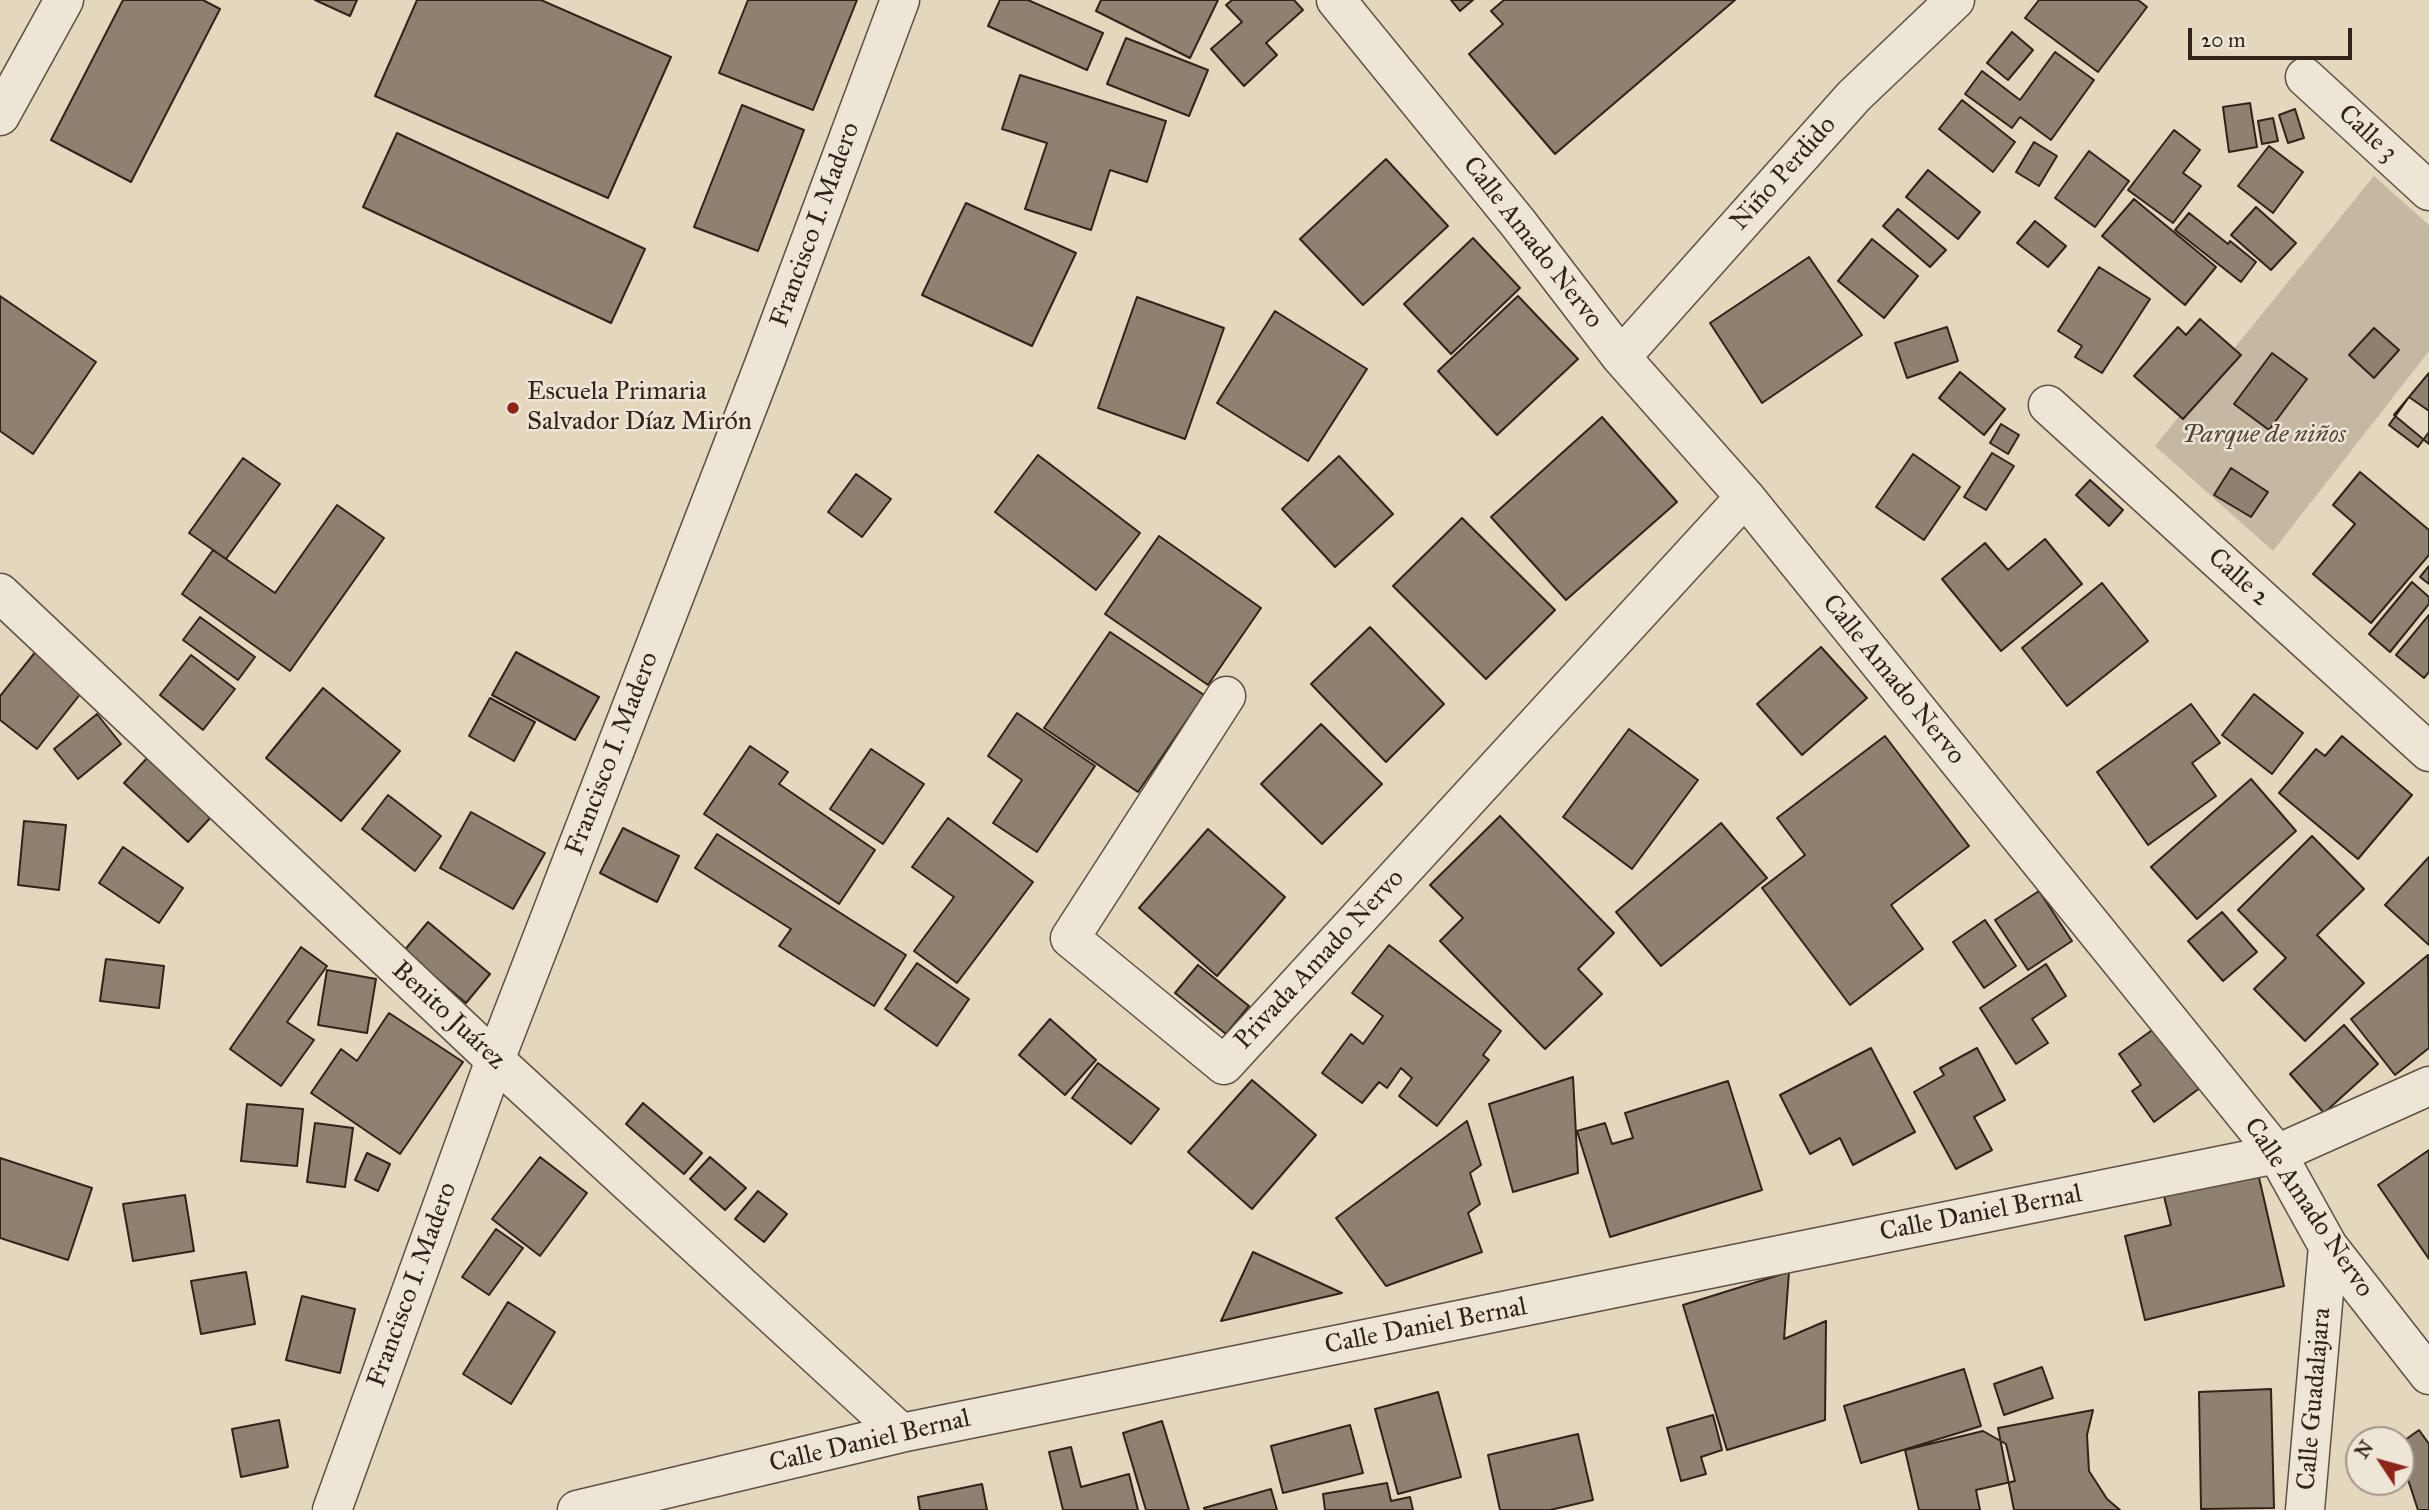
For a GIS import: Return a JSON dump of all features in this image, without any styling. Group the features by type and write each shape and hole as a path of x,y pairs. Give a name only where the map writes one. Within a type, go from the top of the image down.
{"street":[{"path":"0,116 64,0"},
{"name":"Francisco I. Madero","path":"332,1510 495,1060 765,362 900,0"},
{"name":"Calle Amado Nervo","path":"1336,0 1518,223 1620,357 1745,497 2277,1154 2328,1246 2429,1375"},
{"name":"Niño Perdido","path":"1620,357 1854,96 1955,0"},
{"name":"Calle 3","path":"2305,78 2429,191"},
{"name":"Calle 2","path":"2048,405 2429,752"},
{"name":"Privada Amado Nervo","path":"1226,695 1070,938 1224,1065 1745,497"},
{"name":"Benito Juárez","path":"0,593 495,1060 901,1433"},
{"name":"Calle Daniel Bernal","path":"576,1510 901,1433 2277,1154 2429,1086"},
{"name":"Calle Guadalajara","path":"2305,1510 2328,1246"}],"green space":[{"name":"Parque de niños","path":"2374,176 2429,225 2429,351 2273,551 2155,446"}],"building":[{"path":"123,0 203,0 220,9 131,182 51,140"},
{"path":"315,0 357,0 350,16"},
{"path":"417,0 541,0 671,57 608,198 375,96"},
{"path":"748,0 857,0 813,110 719,73"},
{"path":"1000,0 1028,0 1103,33 1087,70 988,26"},
{"path":"1101,0 1218,0 1190,58 1096,11"},
{"path":"1232,0 1294,0 1303,10 1266,43 1277,55 1244,86 1211,49 1242,22 1226,5"},
{"path":"1451,0 1473,0 1460,11"},
{"path":"1504,0 1735,0 1555,154 1469,54 1503,24 1491,11"},
{"path":"2039,0 2138,0 2147,7 2098,72 2025,18"},
{"path":"2012,32 2033,50 2008,80 1987,63"},
{"path":"1126,38 1208,70 1189,116 1107,84"},
{"path":"2055,52 2094,80 2051,140 2020,117 2012,128 1965,94 1982,71 2020,100"},
{"path":"1020,75 1166,121 1147,182 1110,170 1091,230 1025,209 1047,143 1002,129"},
{"path":"1962,100 2015,142 1993,172 1939,129"},
{"path":"2250,103 2257,147 2229,152 2223,107"},
{"path":"742,105 804,130 758,251 694,227"},
{"path":"2295,109 2304,138 2288,143 2279,115"},
{"path":"2273,118 2278,141 2262,144 2258,121"},
{"path":"2174,130 2200,150 2183,173 2201,186 2173,223 2128,190"},
{"path":"397,133 645,249 611,323 363,207"},
{"path":"2034,142 2057,156 2039,186 2016,172"},
{"path":"2269,146 2303,172 2273,213 2238,186"},
{"path":"2089,151 2129,181 2095,227 2055,198"},
{"path":"1386,159 1448,226 1363,305 1300,239"},
{"path":"1928,170 1980,212 1958,239 1906,197"},
{"path":"2134,199 2216,267 2185,305 2102,236"},
{"path":"966,203 1076,253 1032,346 922,295"},
{"path":"2256,207 2296,243 2271,270 2231,235"},
{"path":"1898,209 1946,250 1930,267 1883,226"},
{"path":"2189,213 2256,262 2241,282 2175,230"},
{"path":"2035,221 2066,246 2048,267 2017,243"},
{"path":"1473,238 1520,288 1451,354 1404,304"},
{"path":"1872,239 1918,276 1884,318 1838,281"},
{"path":"1809,257 1862,335 1762,403 1710,323"},
{"path":"2099,267 2150,299 2102,373 2075,357 2082,346 2058,331"},
{"path":"0,296 96,362 33,454 0,431"},
{"path":"1518,296 1578,359 1497,435 1438,371"},
{"path":"1137,297 1224,328 1185,439 1098,408"},
{"path":"1275,311 1367,369 1308,461 1217,403"},
{"path":"2200,319 2241,355 2183,419 2134,376 2178,327 2186,335"},
{"path":"1947,327 1958,361 1907,378 1895,343"},
{"path":"2374,328 2399,350 2374,378 2349,355"},
{"path":"2272,353 2307,379 2269,430 2234,404"},
{"path":"1960,372 2005,409 1984,435 1939,398"},
{"path":"2429,373 2429,444 2394,415"},
{"path":"2409,397 2429,411 2429,432 2418,447 2389,425"},
{"path":"1602,417 1677,502 1566,600 1491,517"},
{"path":"2001,424 2019,435 2008,454 1990,443"},
{"path":"1992,453 2014,466 1986,510 1964,497"},
{"path":"1913,454 1960,487 1924,540 1876,507"},
{"path":"1038,455 1140,533 1096,590 995,512"},
{"path":"1339,456 1393,514 1335,567 1282,509"},
{"path":"243,458 280,484 226,559 189,533"},
{"path":"2231,468 2268,492 2251,517 2214,495"},
{"path":"2360,472 2429,530 2429,555 2371,623 2313,574 2355,524 2333,505"},
{"path":"856,474 891,499 862,537 828,512"},
{"path":"2090,480 2123,510 2109,526 2076,495"},
{"path":"337,505 384,538 290,671 182,594 213,550 275,593"},
{"path":"1462,518 1555,610 1486,679 1393,586"},
{"path":"1159,536 1261,608 1208,685 1105,614"},
{"path":"2045,539 2082,584 2001,651 1942,579 1985,543 2008,570"},
{"path":"2429,566 2429,584 2420,577"},
{"path":"2412,582 2429,597 2429,604 2390,652 2369,634"},
{"path":"2102,583 2148,641 2067,706 2022,648"},
{"path":"2429,615 2429,672 2424,678 2396,655"},
{"path":"200,617 255,657 238,680 183,640"},
{"path":"1370,627 1444,704 1386,762 1311,684"},
{"path":"1110,632 1204,695 1138,792 1044,728"},
{"path":"1821,647 1867,698 1802,755 1757,704"},
{"path":"37,650 85,688 37,749 0,720 0,696"},
{"path":"516,652 599,697 575,740 492,695"},
{"path":"191,655 235,689 203,730 160,695"},
{"path":"323,688 400,751 341,821 266,758"},
{"path":"2254,694 2303,733 2272,774 2222,735"},
{"path":"490,698 535,722 514,761 469,736"},
{"path":"2191,704 2220,743 2192,763 2216,796 2148,845 2097,772"},
{"path":"1017,713 1095,766 1037,852 993,823 1022,780 988,756"},
{"path":"97,714 121,744 78,779 54,749"},
{"path":"1321,724 1382,784 1322,844 1261,784"},
{"path":"1629,729 1698,780 1632,869 1563,817"},
{"path":"1885,736 1969,846 1891,905 1923,949 1850,1005 1762,888 1805,855 1777,818"},
{"path":"2342,736 2412,795 2358,859 2279,793 2316,749 2325,756"},
{"path":"750,746 788,772 779,784 875,850 839,904 704,814"},
{"path":"871,749 924,784 883,844 830,809"},
{"path":"149,756 213,815 188,842 124,783"},
{"path":"2251,779 2296,831 2197,919 2151,867"},
{"path":"388,795 441,836 415,871 362,829"},
{"path":"471,812 545,853 513,909 440,868"},
{"path":"1500,816 1614,933 1578,969 1602,994 1545,1049 1440,941 1463,918 1430,885"},
{"path":"948,818 1033,882 957,983 914,951 954,897 912,867"},
{"path":"24,821 66,825 59,890 18,885"},
{"path":"1721,823 1767,878 1661,966 1616,912"},
{"path":"623,828 679,856 657,902 600,873"},
{"path":"1208,829 1285,897 1217,976 1139,908"},
{"path":"717,834 906,955 874,1006 779,946 791,929 695,868"},
{"path":"2312,836 2364,889 2317,935 2364,983 2305,1041 2254,989 2286,958 2238,910"},
{"path":"123,847 183,888 159,923 99,883"},
{"path":"2429,857 2429,945 2385,905"},
{"path":"2039,891 2072,941 2028,970 1995,920"},
{"path":"2222,912 2257,952 2223,981 2188,941"},
{"path":"1985,920 2016,966 1984,988 1953,942"},
{"path":"428,922 490,974 466,1003 404,951"},
{"path":"1389,945 1501,1031 1483,1055 1489,1060 1437,1126 1399,1096 1412,1078 1401,1068 1387,1088 1379,1082 1362,1103 1322,1073 1351,1034 1363,1044 1383,1016 1352,993"},
{"path":"301,947 327,966 287,1022 314,1040 281,1086 230,1049"},
{"path":"2428,955 2429,1048 2395,1075 2351,1019"},
{"path":"106,959 164,966 159,1008 100,1001"},
{"path":"917,963 969,999 937,1046 885,1009"},
{"path":"2046,964 2066,996 2032,1019 2048,1043 2016,1064 1980,1008"},
{"path":"1198,965 1249,1006 1226,1034 1175,993"},
{"path":"327,970 376,979 367,1033 318,1025"},
{"path":"389,1013 463,1062 400,1154 311,1093 341,1049 357,1061"},
{"path":"1050,1019 1096,1060 1065,1095 1019,1055"},
{"path":"2344,1025 2378,1064 2324,1113 2290,1074"},
{"path":"2155,1028 2200,1088 2154,1122 2132,1091 2141,1085 2119,1054"},
{"path":"1871,1048 1915,1132 1853,1165 1840,1138 1810,1154 1780,1095"},
{"path":"1977,1048 2005,1100 1974,1117 1992,1150 1956,1169 1914,1092 1944,1075 1940,1068"},
{"path":"1098,1063 1159,1109 1131,1144 1072,1098"},
{"path":"1573,1077 1578,1173 1513,1192 1489,1104"},
{"path":"1252,1080 1316,1135 1252,1209 1188,1152"},
{"path":"1728,1081 1762,1190 1610,1237 1577,1131 1605,1123 1612,1144 1633,1138 1625,1113"},
{"path":"643,1103 702,1153 684,1174 626,1124"},
{"path":"247,1104 303,1109 297,1166 241,1161"},
{"path":"1467,1121 1481,1165 1470,1173 1480,1204 1468,1213 1482,1252 1386,1286 1336,1218"},
{"path":"315,1123 353,1128 345,1187 307,1182"},
{"path":"2429,1150 2429,1259 2378,1185"},
{"path":"367,1153 390,1164 378,1191 355,1180"},
{"path":"540,1157 587,1193 540,1256 492,1219"},
{"path":"710,1157 746,1188 725,1210 690,1179"},
{"path":"0,1158 92,1188 68,1260 0,1238"},
{"path":"2257,1169 2284,1286 2145,1320 2125,1236 2171,1225 2163,1192"},
{"path":"758,1191 787,1214 764,1242 735,1219"},
{"path":"185,1195 194,1251 133,1261 123,1204"},
{"path":"496,1229 523,1248 489,1295 462,1277"},
{"path":"1253,1252 1342,1293 1221,1321"},
{"path":"246,1272 255,1324 201,1334 191,1281"},
{"path":"1789,1272 1784,1339 1826,1321 1825,1420 1727,1450 1683,1305"},
{"path":"302,1296 355,1309 340,1373 286,1360"},
{"path":"508,1302 555,1332 511,1404 463,1374"},
{"path":"2042,1367 2053,1398 2004,1415 1994,1384"},
{"path":"1964,1369 1981,1426 1861,1463 1844,1406"},
{"path":"2271,1389 2274,1508 2201,1509 2199,1392"},
{"path":"1438,1392 1461,1477 1398,1494 1375,1409"},
{"path":"2093,1410 2087,1435 2089,1471 2107,1499 2120,1510 2014,1510 1998,1428"},
{"path":"1713,1415 1722,1450 1701,1457 1706,1474 1681,1481 1667,1428"},
{"path":"279,1420 288,1467 241,1477 232,1429"},
{"path":"1162,1421 1189,1510 1146,1510 1123,1433"},
{"path":"1350,1425 1363,1473 1283,1493 1271,1446"},
{"path":"2419,1430 2429,1444 2429,1510 2418,1510 2413,1496 2415,1433"},
{"path":"1983,1431 2006,1444 2015,1481 1976,1490 1980,1510 1919,1510 1905,1450"},
{"path":"1578,1434 1593,1500 1550,1510 1500,1510 1488,1455"},
{"path":"1071,1447 1081,1487 1129,1474 1138,1510 1063,1510 1049,1452"},
{"path":"1387,1483 1391,1501 1410,1497 1413,1510 1325,1510 1323,1494"},
{"path":"982,1484 987,1510 920,1510 918,1497"},
{"path":"1271,1489 1277,1510 1204,1508"}],"place":[{"name":"Escuela Primaria Salvador Díaz Mirón","path":"513,408"}]}
